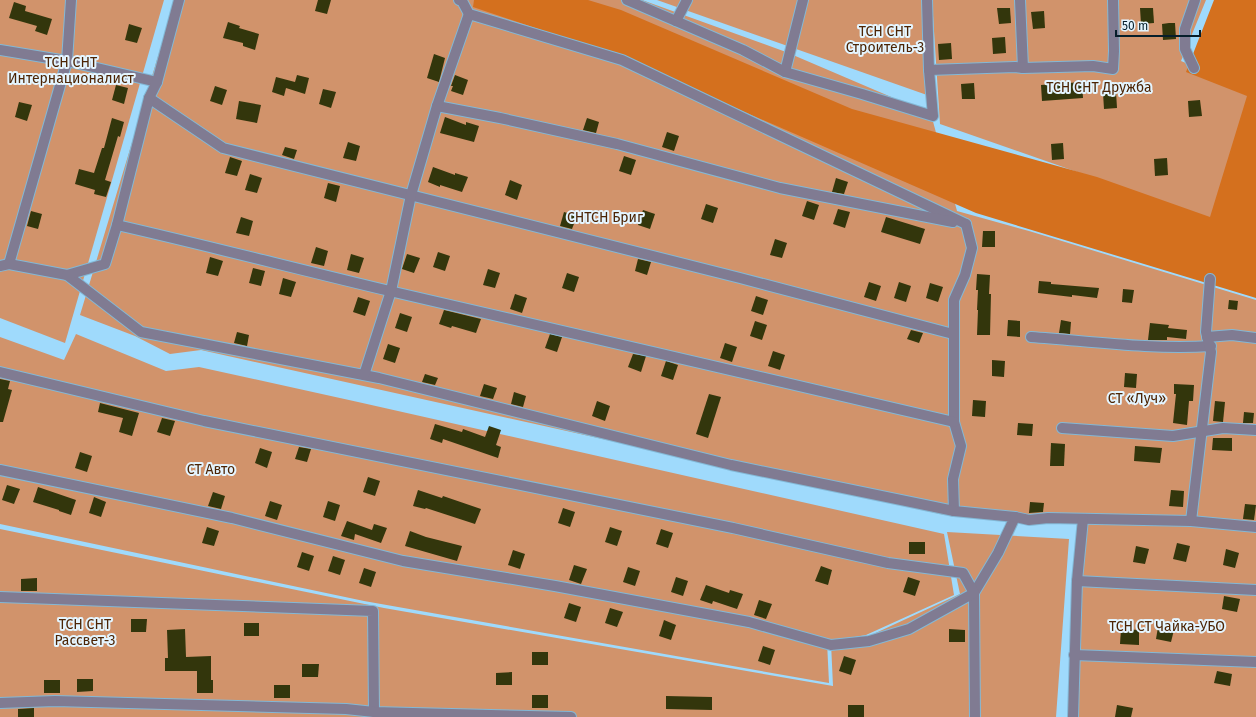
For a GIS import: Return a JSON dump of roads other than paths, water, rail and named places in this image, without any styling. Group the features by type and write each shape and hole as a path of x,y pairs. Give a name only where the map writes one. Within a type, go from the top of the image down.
{"street":[{"path":"71,0 67,61 4,265 67,276 141,332 364,375 731,465 954,511 1015,517 1029,520 1048,518 1191,521 1256,527"},
{"path":"67,276 105,264 149,98 157,82 178,0"},
{"path":"461,0 470,14 622,60 966,224"},
{"path":"626,0 743,50 785,72 933,116 929,70 927,0"},
{"path":"676,21 687,0"},
{"path":"785,72 803,0"},
{"path":"1020,0 1023,68"},
{"path":"929,70 1093,66 1113,69 1113,0"},
{"path":"1194,68 1185,49 1185,29 1195,0"},
{"path":"364,375 391,291 411,195 438,106 470,14"},
{"path":"0,50 67,61 157,82"},
{"path":"149,98 223,148 732,276 954,334"},
{"path":"438,106 617,144 780,188 966,224"},
{"path":"954,511 953,479 961,446 954,422 954,300 965,275 972,248 966,224"},
{"path":"116,225 214,247 391,291 954,422"},
{"path":"1191,521 1211,352 1206,332 1210,279"},
{"path":"1031,337 1191,348 1232,335 1256,338"},
{"path":"0,372 204,421 733,528 888,563 963,573 974,593 975,717"},
{"path":"1062,428 1173,436 1223,428 1256,430"},
{"path":"0,470 232,518 403,562 556,586 749,622 832,645 869,641 909,629 974,593 998,554 1015,517"},
{"path":"1073,717 1077,581 1083,519"},
{"path":"1077,581 1256,590"},
{"path":"0,597 373,611 374,712"},
{"path":"1074,656 1256,662"},
{"path":"0,703 63,701 346,709 374,712 571,717"}],"park label":[{"name":"ТСН СНТ Строитель-3","path":"885,40"},
{"name":"ТСН СНТ Интернационалист","path":"71,70"},
{"name":"ТСН СНТ Дружба","path":"1099,87"},
{"name":"СНТСН Бриг","path":"605,217"},
{"name":"СТ «Луч»","path":"1137,398"},
{"name":"СТ Авто","path":"211,469"},
{"name":"ТСН СТ Чайка-УБО","path":"1167,626"},
{"name":"ТСН СНТ Рассвет-3","path":"85,632"}]}
